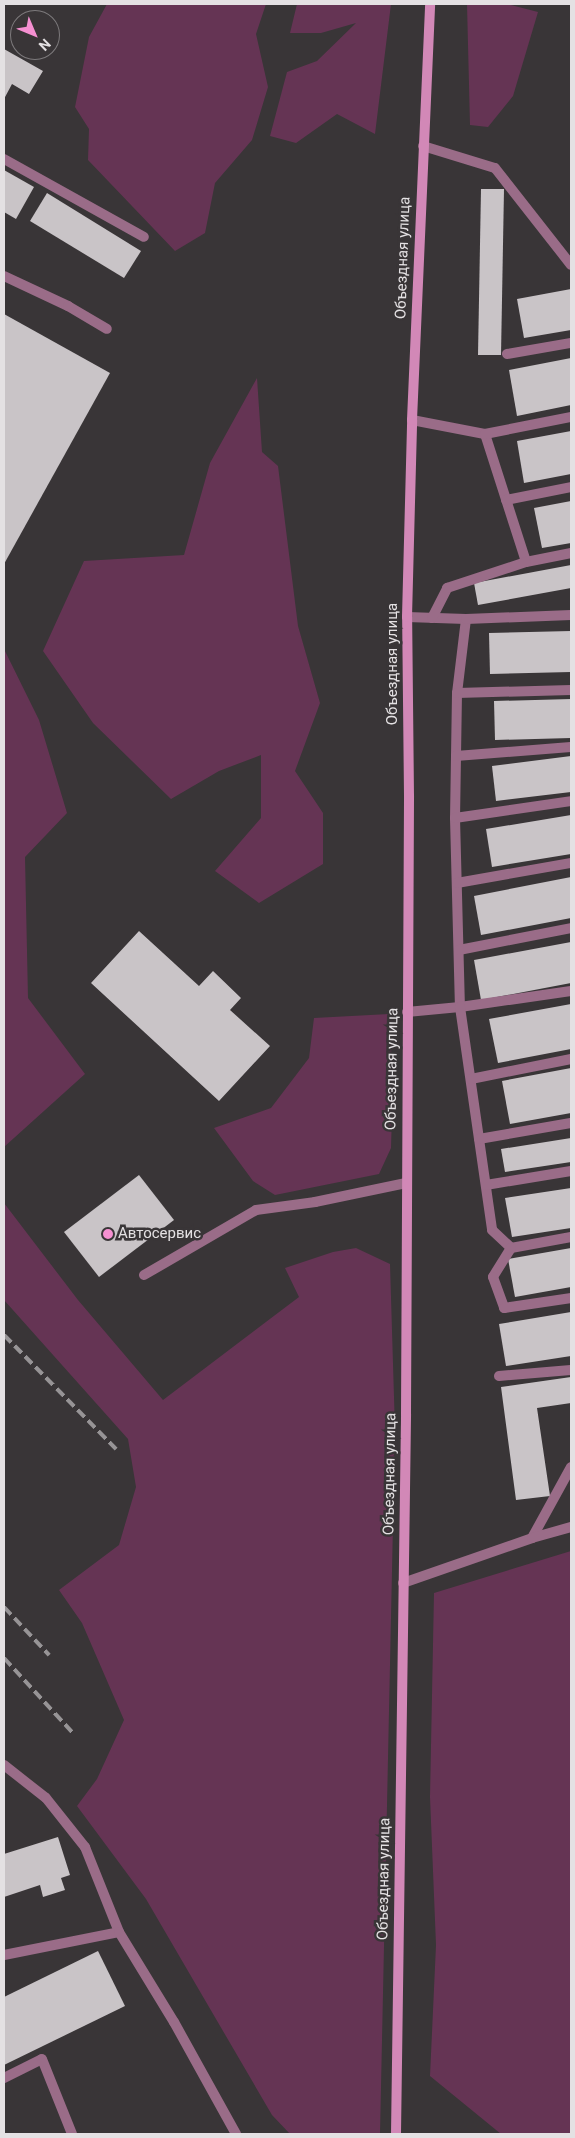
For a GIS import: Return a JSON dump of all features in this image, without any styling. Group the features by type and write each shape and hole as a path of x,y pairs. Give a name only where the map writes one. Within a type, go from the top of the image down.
{"main road":[{"name":"Объездная улица","path":"396,2134 408,1012 409,796 407,617 412,420 430,4"}],"lane":[{"path":"423,146 495,168 571,265"},
{"path":"4,160 144,238"},
{"path":"4,276 68,306 107,329"},
{"path":"508,354 571,343"},
{"path":"412,420 485,434 571,417"},
{"path":"485,434 526,562"},
{"path":"506,500 571,487"},
{"path":"432,618 447,588 526,562 571,553"},
{"path":"407,617 466,619 571,615"},
{"path":"466,619 457,693 455,818 460,1007 492,1230 511,1248"},
{"path":"457,693 571,690"},
{"path":"456,756 571,747"},
{"path":"455,818 571,801"},
{"path":"457,884 571,862"},
{"path":"459,950 571,928"},
{"path":"408,1012 460,1007 571,991"},
{"path":"471,1079 571,1059"},
{"path":"479,1139 571,1123"},
{"path":"486,1185 571,1171"},
{"path":"144,1274 256,1210 315,1202 406,1183"},
{"path":"571,1237 511,1248 493,1277 504,1308 571,1298"},
{"path":"499,1376 571,1370"},
{"path":"532,1538 571,1467"},
{"path":"403,1584 532,1538 571,1527"},
{"path":"4,1765 46,1798 85,1847 119,1932 174,2022 236,2134"},
{"path":"4,1955 119,1932"},
{"path":"4,2078 42,2058 72,2134"}],"shaded area":[{"path":"107,4 266,4 256,34 268,87 252,140 215,183 205,233 175,251 88,160 89,129 75,107 89,37"},
{"path":"297,4 391,4 375,134 337,114 296,143 270,136 287,72 317,61 356,23 321,33 290,33"},
{"path":"467,4 507,4 538,12 513,96 488,127 470,125"},
{"path":"257,378 262,452 278,466 298,626 320,703 295,771 323,813 323,864 259,903 215,871 261,818 261,755 219,771 171,799 93,723 43,651 84,561 184,555 210,463"},
{"path":"4,649 39,720 67,813 25,857 28,998 85,1074 4,1147"},
{"path":"389,1014 393,1079 391,1148 379,1174 275,1195 253,1181 214,1128 271,1108 309,1058 314,1018"},
{"path":"4,1203 78,1300 163,1400 299,1297 285,1268 333,1252 356,1248 390,1264 395,1430 380,2134 290,2134 272,2115 146,1899 77,1806 97,1779 124,1720 82,1623 59,1590 119,1545 136,1487 128,1439 4,1300"},
{"path":"571,1551 571,2134 501,2134 430,2076 436,1945 430,1797 434,1593"}],"building":[{"path":"4,49 10,52 10,60 24,60 43,71 29,94 12,84 4,99"},
{"path":"4,170 34,187 16,219 4,212"},
{"path":"481,189 504,189 501,355 478,355"},
{"path":"47,193 141,251 124,278 30,221"},
{"path":"571,289 571,330 524,338 517,299"},
{"path":"4,314 110,373 4,564"},
{"path":"571,358 571,405 517,416 509,370"},
{"path":"571,431 571,474 524,483 517,441"},
{"path":"571,501 571,543 542,548 534,508"},
{"path":"571,565 571,588 478,605 474,583"},
{"path":"571,631 571,672 490,674 489,633"},
{"path":"571,699 571,738 495,740 494,701"},
{"path":"571,756 571,792 496,801 492,766"},
{"path":"571,815 571,854 492,867 486,829"},
{"path":"571,877 571,918 481,935 474,896"},
{"path":"139,931 199,986 213,971 241,998 230,1010 270,1046 219,1101 91,983"},
{"path":"571,942 571,983 481,1000 474,960"},
{"path":"571,1004 571,1049 498,1063 489,1019"},
{"path":"571,1068 571,1113 510,1124 502,1081"},
{"path":"571,1138 571,1162 505,1172 501,1149"},
{"path":"139,1175 174,1220 99,1277 64,1232"},
{"path":"571,1188 571,1228 512,1237 505,1198"},
{"path":"571,1248 571,1287 515,1297 508,1259"},
{"path":"571,1312 571,1356 506,1366 499,1324"},
{"path":"571,1377 571,1403 537,1408 550,1496 516,1500 501,1387"},
{"path":"58,1837 70,1875 61,1878 65,1890 43,1897 40,1885 4,1897 4,1854"},
{"path":"98,1951 125,2006 4,2065 4,1997"}],"railway":[{"path":"4,1335 116,1449"},
{"path":"4,1607 49,1655"},
{"path":"4,1658 74,1734"}],"place":[{"name":"Автосервис","path":"108,1234"}]}
